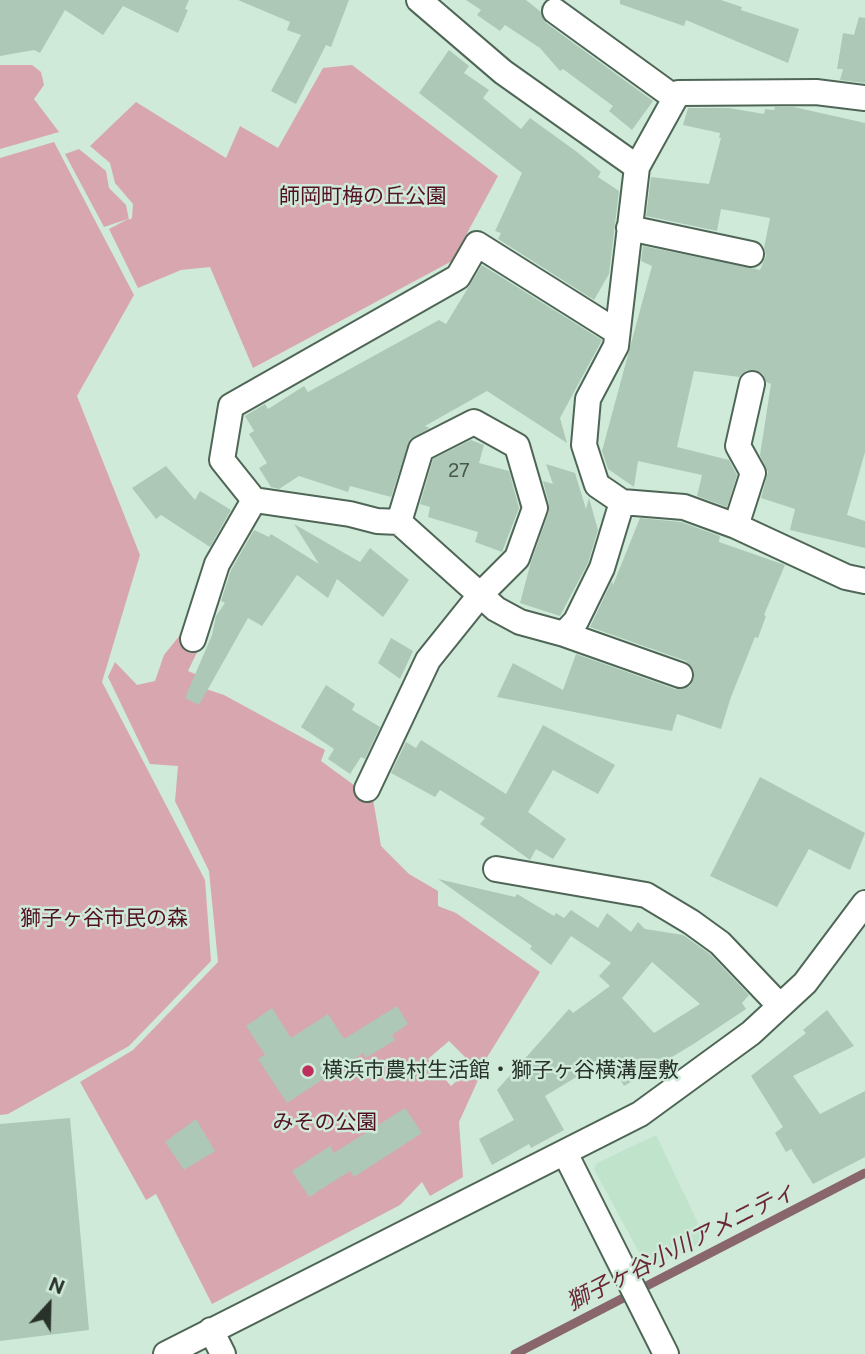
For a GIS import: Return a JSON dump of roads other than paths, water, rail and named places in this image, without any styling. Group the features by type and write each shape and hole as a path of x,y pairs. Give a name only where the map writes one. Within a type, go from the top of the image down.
{"street":[{"path":"419,0 503,72 636,167"},
{"path":"555,11 675,98"},
{"path":"865,98 816,92 678,93 636,167 616,346 588,399 583,444 597,485 622,502 684,507 736,526 846,577 865,581"},
{"path":"629,228 751,254"},
{"path":"617,332 477,244 458,277 231,406 222,460 254,500 350,514 377,521 399,522 496,609 520,622 564,634 680,675"},
{"path":"736,526 753,473 738,446 752,384"},
{"path":"368,789 428,660 481,594 517,558 535,508 517,446 474,422 421,449 399,522"},
{"path":"192,639 217,564 254,500"},
{"path":"564,634 576,621 602,568 622,502"},
{"path":"496,869 646,895 720,943 780,1006"},
{"path":"166,1354 640,1114 751,1033 805,983 863,913"},
{"path":"565,1153 666,1354"},
{"path":"211,1330 223,1354"}],"waterway":[{"name":"獅子ヶ谷小川アメニティ","path":"515,1354 865,1173"}],"place":[{"name":"横浜市農村生活館・獅子ヶ谷横溝屋敷","path":"308,1071"}],"park label":[{"name":"師岡町梅の丘公園","path":"363,197"},
{"name":"獅子ヶ谷市民の森","path":"104,919"},
{"name":"みその公園","path":"325,1123"}]}
